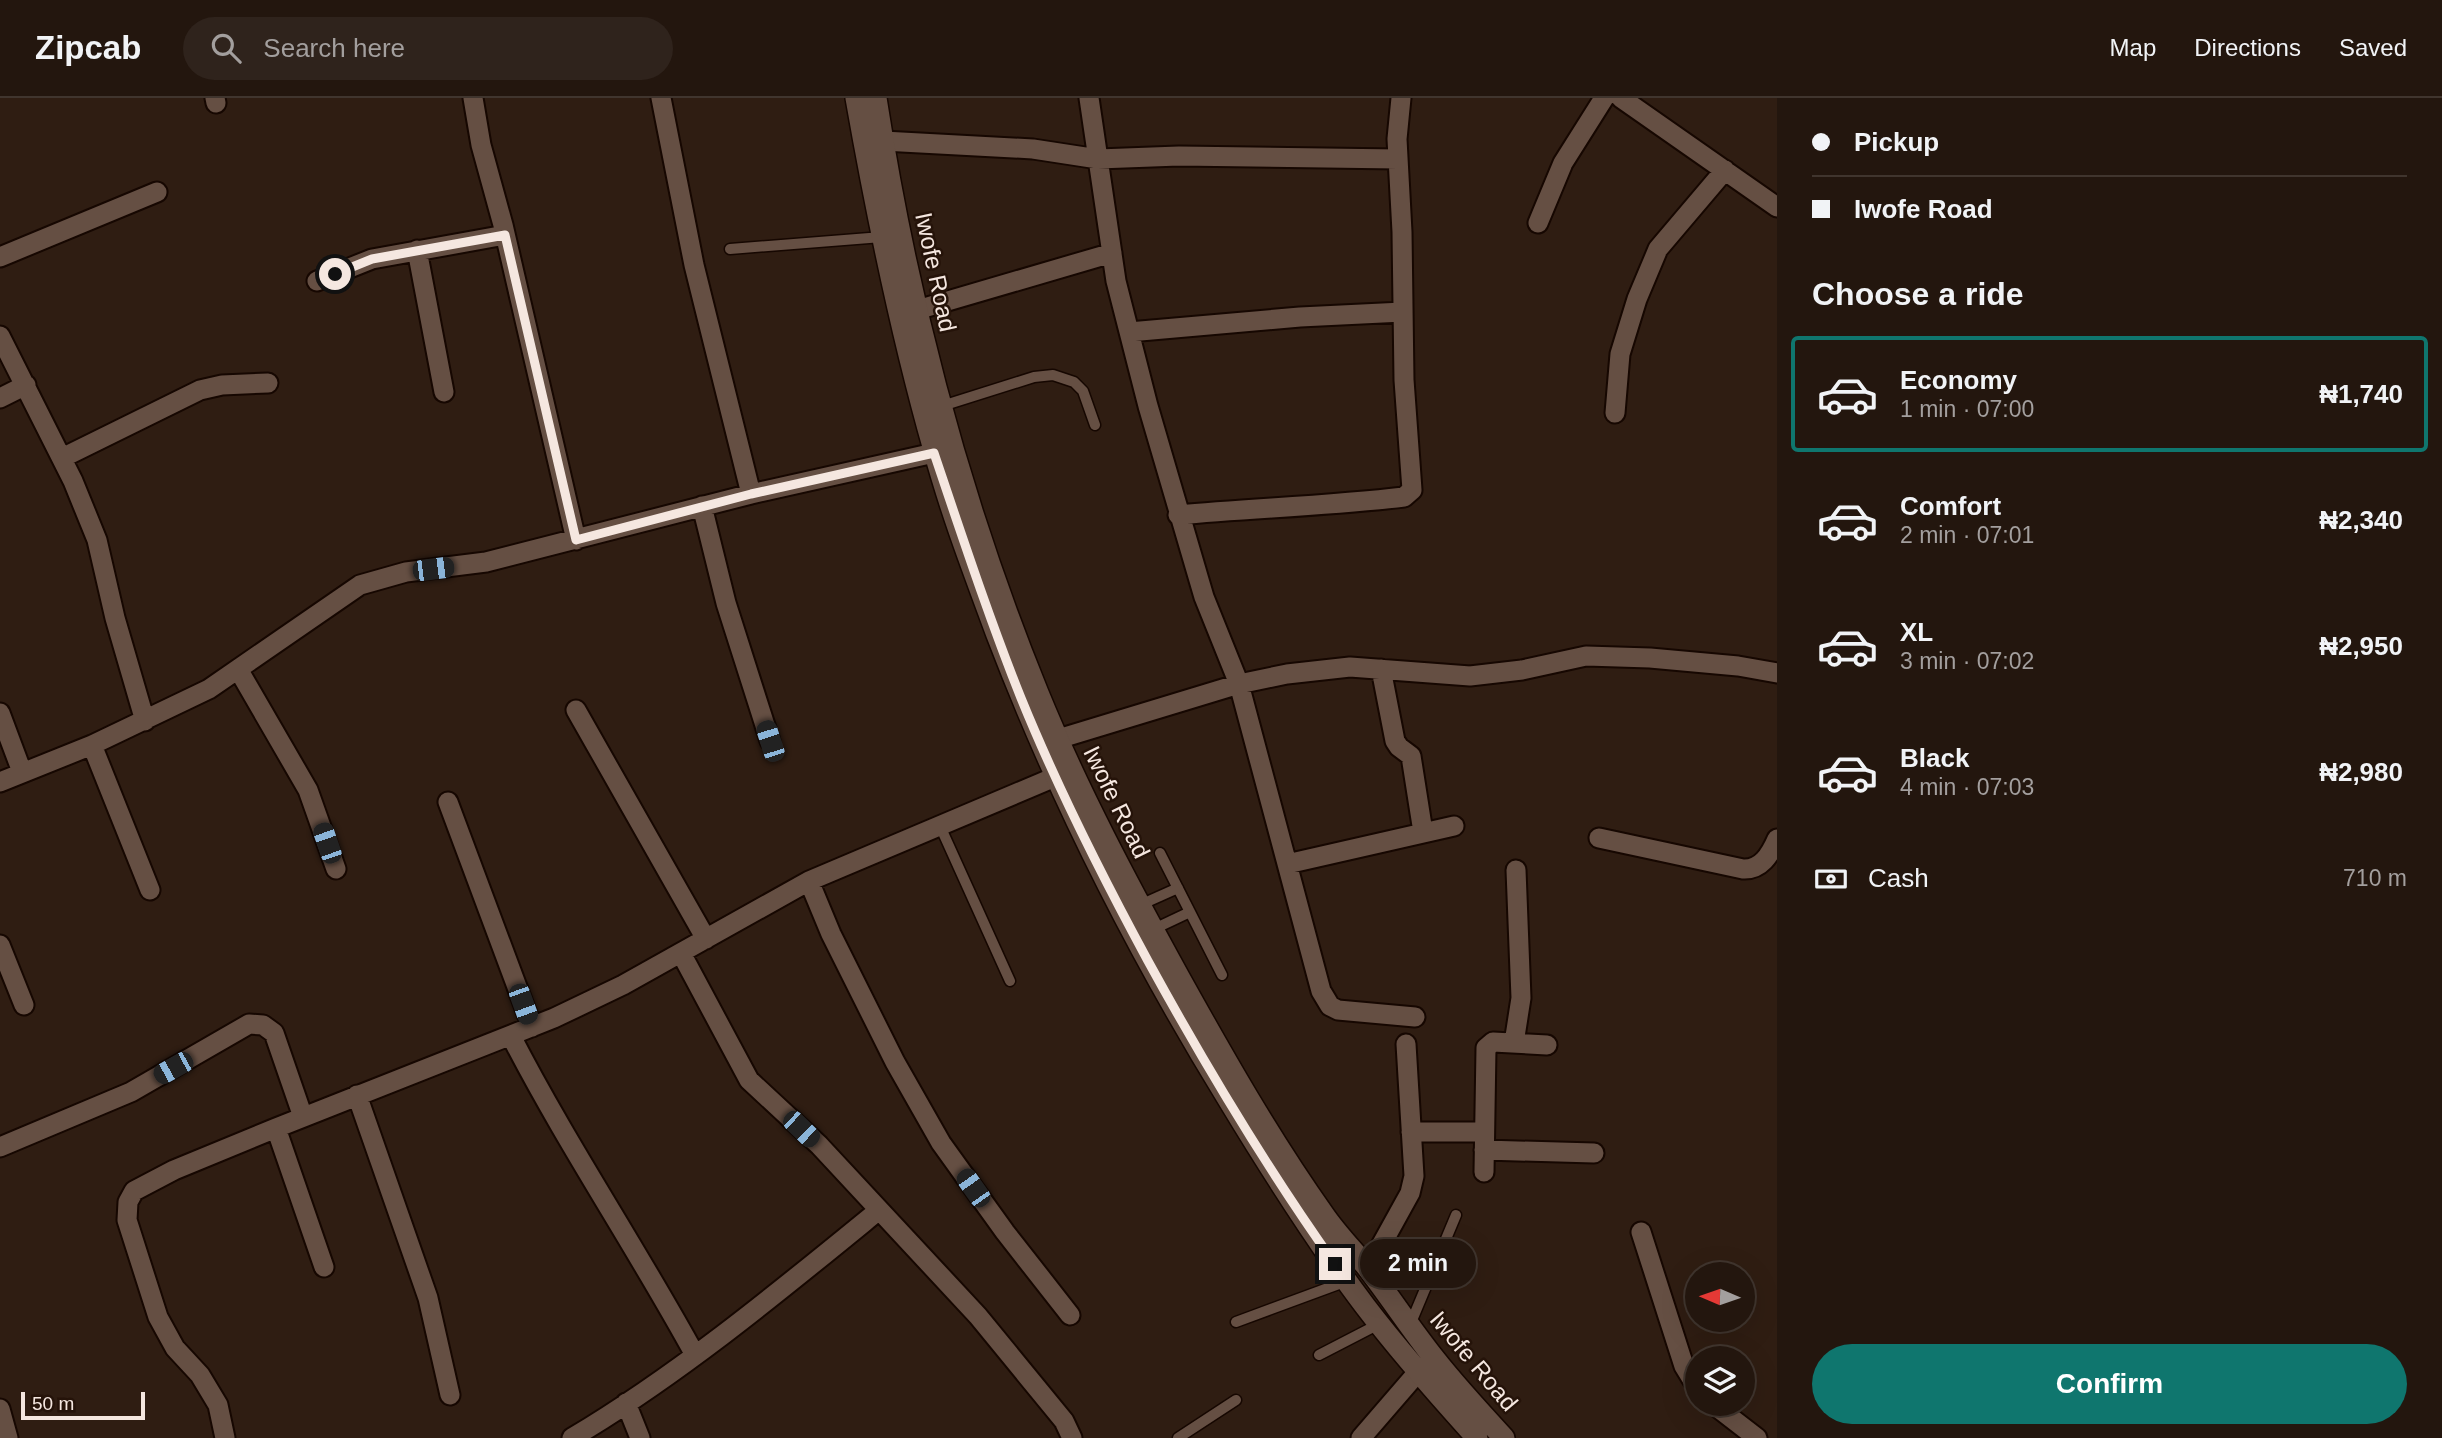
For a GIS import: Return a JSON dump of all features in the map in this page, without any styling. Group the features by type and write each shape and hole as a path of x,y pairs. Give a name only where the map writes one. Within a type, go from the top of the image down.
{"street":[{"path":"474,98 481,145 505,235 576,540"},
{"path":"661,98 694,265 751,494"},
{"name":"Iwofe Road","path":"856,98 882,237 934,453 980,589 1055,777 1103,877 1191,1039 1262,1155 1347,1281 1419,1372 1476,1438"},
{"name":"Iwofe Road","path":"876,98 911,290 942,406 997,583 1058,739 1120,869 1214,1041 1277,1147 1326,1219 1368,1269 1435,1359 1504,1438"},
{"path":"1089,98 1112,253 1129,332 1178,515 1205,597 1239,684 1321,991 1330,1006 1350,1012 1415,1017"},
{"path":"1178,515 1265,507 1346,504 1404,497 1412,490 1404,380 1402,232 1396,139 1401,98"},
{"path":"1538,223 1563,163 1604,98"},
{"path":"1621,98 1777,207"},
{"path":"883,141 1021,148 1098,159 1206,156 1398,159"},
{"path":"1615,413 1620,354 1637,299 1658,249 1725,170"},
{"path":"0,257 157,191"},
{"path":"317,281 372,259 505,235"},
{"path":"417,250 444,392"},
{"path":"917,310 1112,253"},
{"path":"1129,332 1300,317 1403,312"},
{"path":"0,336 62,458 97,540 115,618 145,721"},
{"path":"62,458 200,390 222,385 268,383"},
{"path":"0,398 26,385"},
{"path":"0,782 92,745 209,689 360,585 406,572 486,562 751,494 934,453"},
{"path":"702,506 726,603 770,741"},
{"path":"1058,739 1239,684 1287,674 1350,667 1471,676 1521,670 1586,656 1650,658 1738,666 1777,673"},
{"path":"238,668 308,790 336,869"},
{"path":"1381,669 1395,741 1411,756 1423,832"},
{"path":"576,710 706,939"},
{"path":"0,713 22,772"},
{"path":"92,745 150,890"},
{"path":"225,1438 218,1405 200,1375 175,1348 158,1317 127,1220 128,1202 134,1191 173,1170 531,1027 623,985 810,881 1055,777"},
{"path":"448,802 531,1027"},
{"path":"1287,864 1454,826"},
{"path":"1600,838 1753,870 1760,866 1777,839"},
{"path":"1514,1043 1521,998 1516,870"},
{"path":"810,881 831,934 895,1062 941,1143 1004,1232 1070,1315"},
{"path":"0,946 24,1005"},
{"path":"681,953 750,1080 818,1145 978,1316 1064,1421 1072,1438"},
{"path":"0,1147 131,1092 249,1024 263,1025 274,1033 303,1117"},
{"path":"511,1035 538,1088 605,1197 695,1355"},
{"path":"1484,1172 1486,1048 1493,1042 1547,1045"},
{"path":"1368,1269 1410,1193 1414,1176 1406,1044"},
{"path":"357,1095 428,1298 450,1395"},
{"path":"276,1128 324,1267"},
{"path":"1411,1132 1594,1153"},
{"path":"572,1438 695,1355 775,1295 879,1210"},
{"path":"1641,1232 1685,1368"},
{"path":"1361,1438 1419,1372"},
{"path":"626,1403 640,1438"},
{"path":"0,1409 8,1438"},
{"path":"1729,1416 1757,1438"}],"lane":[{"path":"730,249 882,237"},
{"path":"942,406 1034,377 1053,375 1074,382 1083,391 1095,425"},
{"path":"940,826 1010,981"},
{"path":"1160,853 1222,975"},
{"path":"1140,905 1178,888"},
{"path":"1153,930 1191,912"},
{"path":"1410,1325 1456,1215"},
{"path":"1236,1322 1347,1281"},
{"path":"1319,1355 1380,1324"},
{"path":"1178,1438 1236,1400"}],"route":[{"path":"335,274 372,259 505,235 576,540 751,494 934,453 980,589 1022,699 1055,777 1103,877 1191,1039 1262,1155 1335,1264"}]}
